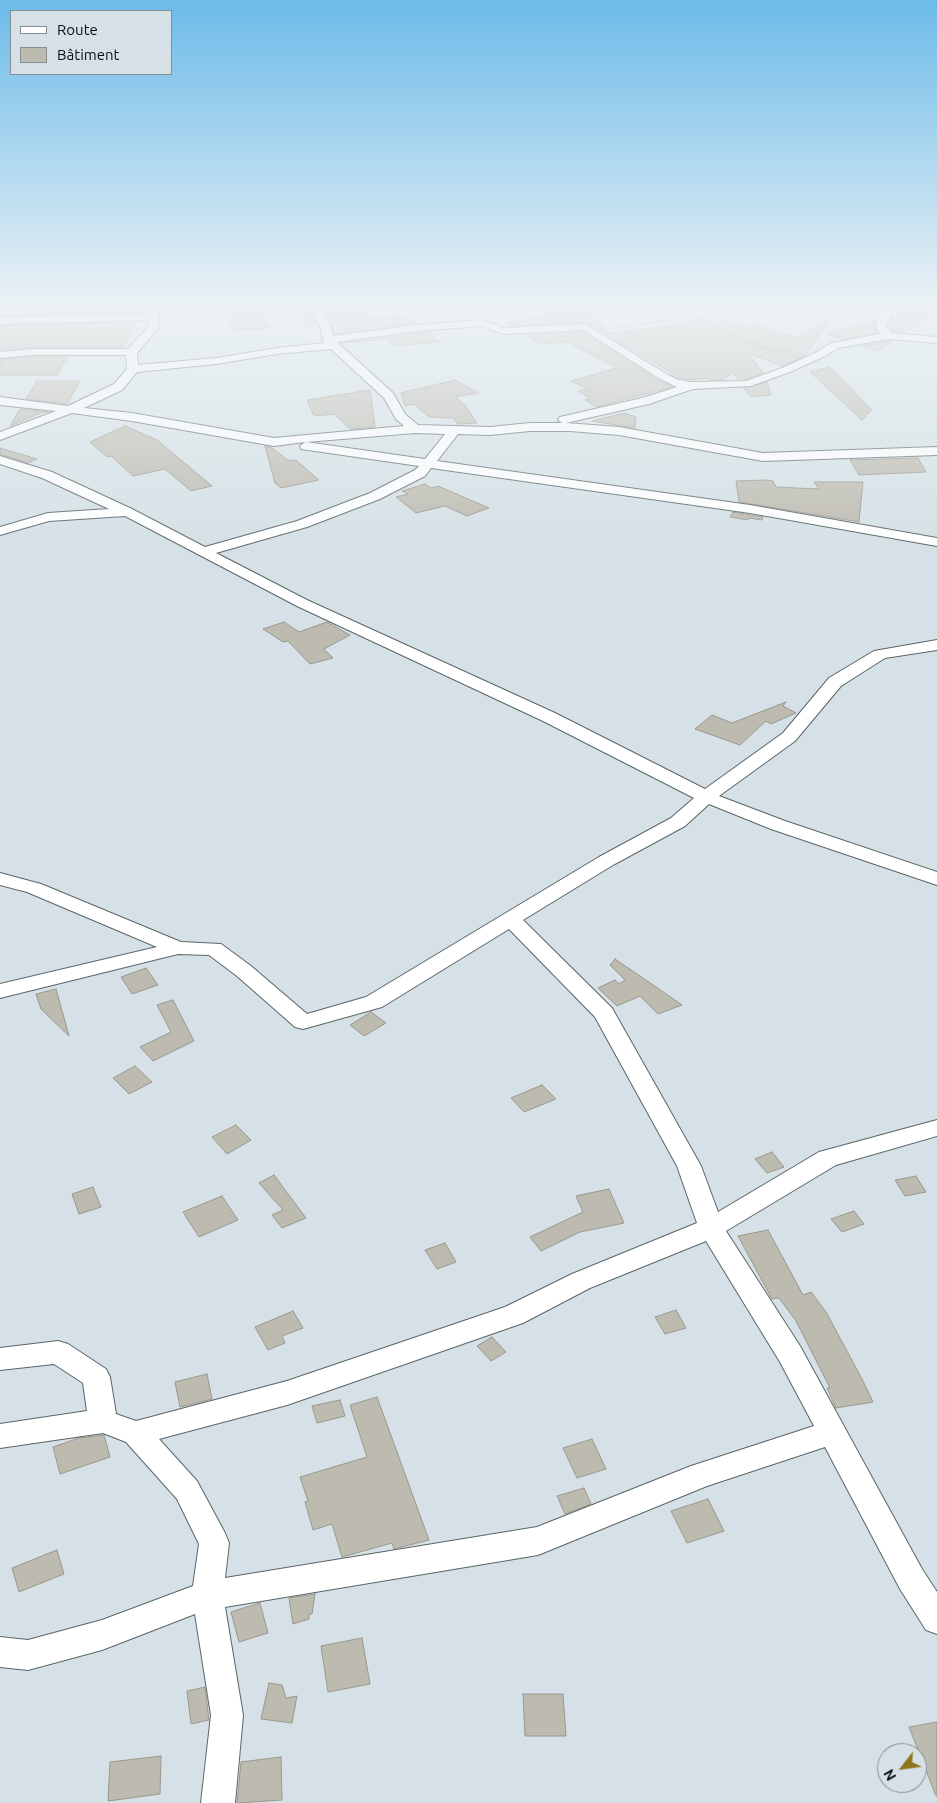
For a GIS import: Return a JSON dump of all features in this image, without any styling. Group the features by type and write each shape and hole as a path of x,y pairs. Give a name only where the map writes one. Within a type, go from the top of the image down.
{"street":[{"path":"0,436 72,410 116,387"},
{"path":"379,387 389,396 400,416 415,429"},
{"path":"530,427 645,401 688,387"},
{"path":"0,401 132,417 274,442 750,510 937,542"},
{"path":"274,442 415,429 490,431 570,426 619,430 763,457 937,451"},
{"path":"202,552 302,524 375,496 420,473 455,430"},
{"path":"0,460 47,475 127,512 302,602 540,713 706,797 778,825 937,879"},
{"path":"0,531 48,517 127,512"},
{"path":"0,991 178,948 214,949 244,971 303,1022 374,1002 606,861 678,822 706,797 789,736 835,682 880,654 937,645"},
{"path":"0,879 34,888 178,948"},
{"path":"510,918 604,1013 689,1166 711,1228 790,1354 911,1580 937,1620"},
{"path":"136,1433 287,1393 505,1318 581,1281 711,1228 828,1158 937,1128"},
{"path":"0,1359 58,1352 96,1378 103,1421"},
{"path":"0,1436 103,1421 136,1433 187,1490 214,1543 207,1594 228,1715 218,1803"},
{"path":"0,1652 28,1655 102,1636 207,1594 538,1541 701,1475 833,1432"}],"building":[{"path":"33,387 77,387 67,404 26,399"},
{"path":"425,387 468,387 479,393 455,397 464,404 477,423 458,424 453,418 429,417 414,404 405,406 401,393"},
{"path":"584,387 671,387 596,407 585,400 591,399 578,391 588,389"},
{"path":"769,387 771,395 751,397 744,388"},
{"path":"826,387 850,387 872,410 862,420"},
{"path":"370,390 375,427 350,429 334,414 314,416 307,400"},
{"path":"20,409 48,412 43,412 10,426"},
{"path":"624,413 636,417 635,428 592,421"},
{"path":"125,426 157,440 212,486 191,491 165,469 133,476 111,456 107,457 90,442"},
{"path":"265,446 272,448 289,461 296,460 319,480 281,488 275,483"},
{"path":"0,448 37,459 28,463 0,454"},
{"path":"918,458 926,472 859,475 850,460"},
{"path":"736,481 773,481 776,487 819,489 814,482 863,482 859,522 739,502"},
{"path":"425,484 431,488 438,486 489,508 467,516 445,506 416,513 396,497 408,494 402,491"},
{"path":"733,512 763,517 762,520 749,518 748,520 730,517"},
{"path":"284,622 299,632 327,622 350,635 324,649 333,658 310,664 288,641 283,642 263,629"},
{"path":"786,702 783,706 796,713 771,724 766,721 740,745 695,729 712,715 732,723"},
{"path":"615,959 682,1005 658,1014 640,996 617,1006 598,988 615,980 619,984 625,980 610,965"},
{"path":"146,968 158,985 132,994 121,977"},
{"path":"56,989 69,1036 41,1009 36,994"},
{"path":"173,1000 194,1041 153,1061 140,1047 171,1032 157,1005"},
{"path":"371,1012 386,1023 364,1036 350,1025"},
{"path":"135,1066 152,1082 129,1094 113,1078"},
{"path":"542,1085 556,1099 524,1112 511,1098"},
{"path":"236,1125 251,1140 227,1154 212,1137"},
{"path":"772,1152 784,1167 767,1173 755,1159"},
{"path":"274,1175 306,1218 282,1228 272,1215 283,1210 259,1183"},
{"path":"916,1176 926,1192 905,1196 895,1180"},
{"path":"93,1187 101,1207 79,1214 72,1194"},
{"path":"609,1189 624,1223 580,1232 541,1251 530,1237 583,1212 576,1196"},
{"path":"222,1196 238,1220 199,1237 183,1212"},
{"path":"854,1211 864,1224 842,1232 831,1219"},
{"path":"768,1230 803,1295 811,1292 826,1312 873,1402 836,1408 827,1388 830,1388 796,1321 779,1298 772,1299 738,1236"},
{"path":"445,1243 456,1262 437,1269 425,1250"},
{"path":"676,1310 686,1328 665,1334 655,1317"},
{"path":"293,1311 303,1328 282,1336 285,1343 268,1350 255,1327"},
{"path":"492,1337 506,1352 491,1361 477,1346"},
{"path":"207,1374 212,1399 180,1407 175,1382"},
{"path":"377,1397 429,1540 394,1549 392,1543 342,1557 332,1524 313,1530 305,1502 308,1501 300,1477 367,1457 350,1405"},
{"path":"340,1400 345,1416 317,1423 312,1406"},
{"path":"104,1435 110,1457 60,1474 53,1447 79,1438"},
{"path":"592,1439 606,1469 577,1478 563,1448"},
{"path":"584,1488 591,1504 565,1514 557,1496"},
{"path":"708,1499 724,1531 687,1543 671,1511"},
{"path":"57,1550 64,1574 19,1592 12,1568"},
{"path":"315,1594 312,1614 309,1614 309,1619 293,1624 289,1598"},
{"path":"260,1603 268,1633 239,1642 231,1612"},
{"path":"362,1638 370,1684 328,1692 321,1646"},
{"path":"269,1683 282,1685 286,1698 297,1696 292,1723 261,1719"},
{"path":"205,1687 209,1720 191,1724 187,1691"},
{"path":"523,1694 563,1694 566,1736 525,1736"},
{"path":"937,1722 937,1796 927,1773 927,1743 915,1743 909,1727"},
{"path":"161,1756 160,1794 108,1801 110,1762"},
{"path":"281,1757 282,1800 237,1803 241,1762"}]}
